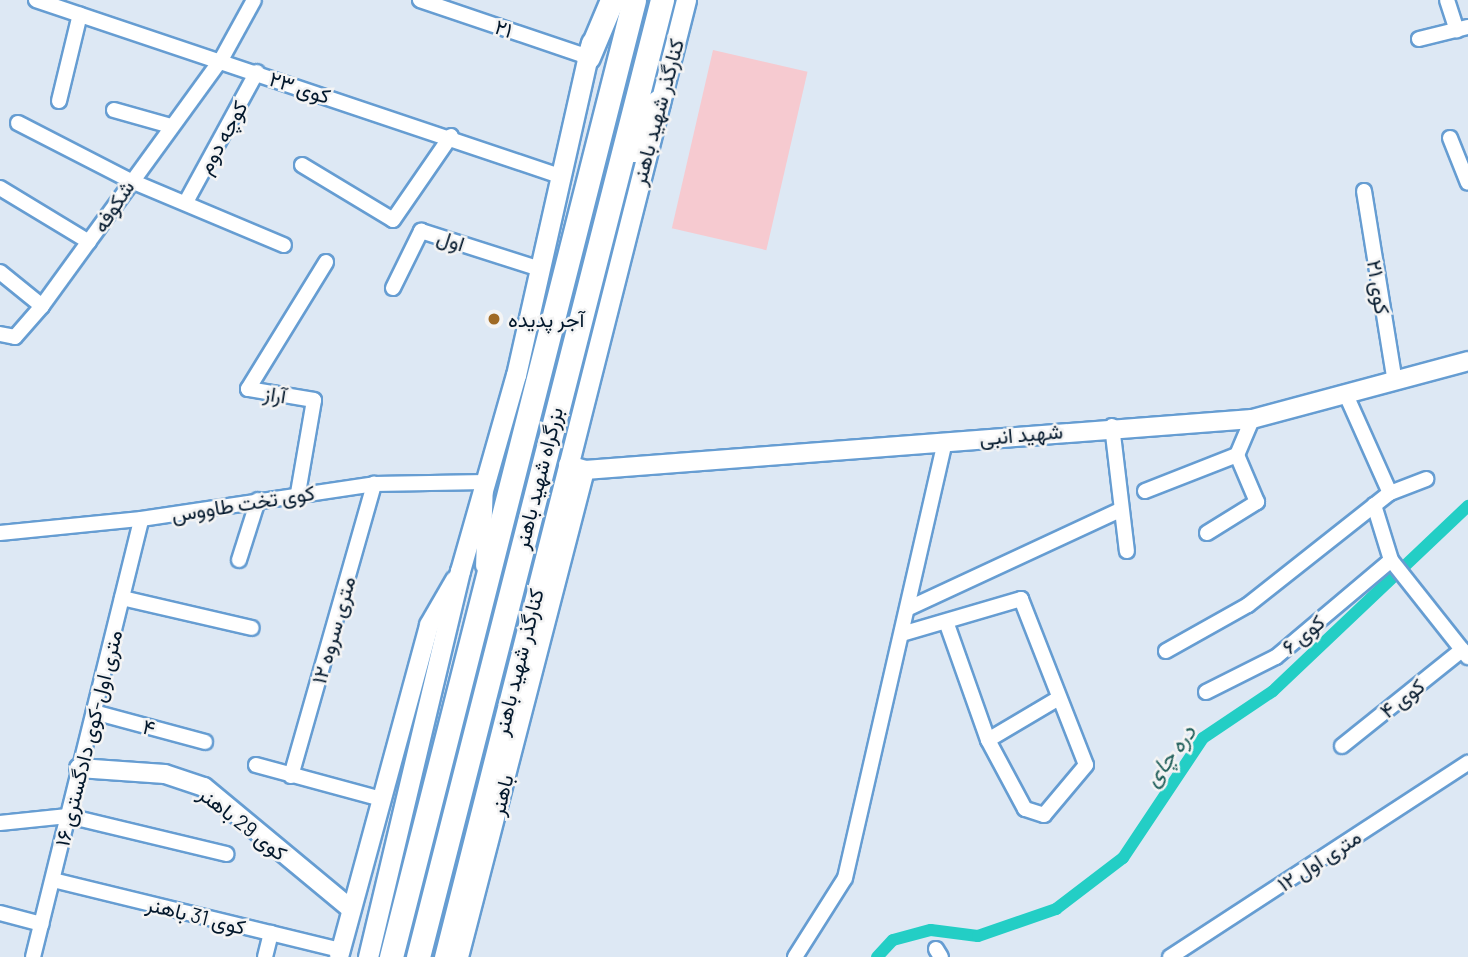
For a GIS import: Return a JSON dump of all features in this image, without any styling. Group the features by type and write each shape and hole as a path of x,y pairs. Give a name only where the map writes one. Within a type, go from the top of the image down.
{"highway":[{"path":"588,57 612,0"},
{"name":"بزرگراه شهید باهنر","path":"391,957 482,588 634,0"},
{"name":"بزرگراه شهید باهنر","path":"418,957 662,0"},
{"path":"615,187 658,102"}],"main road":[{"path":"368,957 460,571 486,482 540,269 600,0"},
{"name":"کنارگذر شهید باهنر","path":"444,957 576,467 658,102 686,0"}],"street":[{"name":"کوی ۲۳","path":"36,0 451,136 562,177"},
{"name":"شکوفه","path":"0,334 15,337 42,306 89,242 129,180 220,61 254,0"},
{"name":"۲۱","path":"420,0 588,57"},
{"path":"1419,39 1462,29 1447,0"},
{"path":"59,100 80,14"},
{"name":"کوچه دوم","path":"186,202 257,72"},
{"path":"114,110 171,126"},
{"path":"18,124 129,180 284,245"},
{"path":"302,165 393,220 451,136"},
{"path":"1450,138 1468,183"},
{"path":"0,188 89,242"},
{"name":"کوی ۲۱","path":"1364,191 1395,382"},
{"name":"اول","path":"393,288 421,231 540,269"},
{"name":"آراز","path":"299,493 314,400 248,389 326,262"},
{"path":"0,272 42,306"},
{"name":"شهید انبی","path":"576,467 945,441 1112,426 1252,419 1347,397 1468,361"},
{"path":"1347,397 1390,493"},
{"path":"1208,533 1257,502 1237,455 1252,419"},
{"path":"1112,426 1118,511 1127,551"},
{"path":"795,957 845,878 905,632 945,441"},
{"path":"1145,491 1237,455"},
{"name":"باهنر","path":"459,957 576,467"},
{"path":"1166,651 1248,605 1390,493 1426,479"},
{"path":"482,588 486,482"},
{"name":"کوی تخت طاووس","path":"0,533 141,519 299,493 374,484 486,482"},
{"name":"۱۲ متری سروه","path":"291,776 374,484"},
{"path":"239,560 258,500"},
{"path":"1374,505 1391,560 1465,654"},
{"path":"909,608 1118,511"},
{"name":"۱۶ متری اول-کوی دادگستری","path":"33,957 141,519"},
{"name":"کوی ۶","path":"1206,692 1276,657 1391,560"},
{"path":"339,953 429,625 460,571"},
{"path":"122,598 252,628"},
{"path":"905,632 947,624 1021,599 1086,770 1044,816 1025,809 988,740 947,624"},
{"name":"کوی ۴","path":"1342,746 1465,654"},
{"path":"988,740 1057,699"},
{"name":"۴","path":"94,712 205,742"},
{"name":"۱۲ متری اول","path":"1170,957 1468,762"},
{"path":"256,765 381,799"},
{"name":"کوی 29 باهنر","path":"79,768 165,774 204,787 351,909"},
{"path":"0,823 68,816 226,854"},
{"name":"کوی 31 باهنر","path":"53,880 271,933 339,953"},
{"path":"0,913 42,924"},
{"path":"265,957 271,933"}],"shaded area":[{"path":"713,50 808,72 766,250 672,228"}],"waterway":[{"name":"دره چای","path":"877,957 893,940 931,930 978,936 1056,909 1123,858 1203,738 1273,691 1468,506"}],"place":[{"name":"آجر پدیده","path":"494,319"}]}
